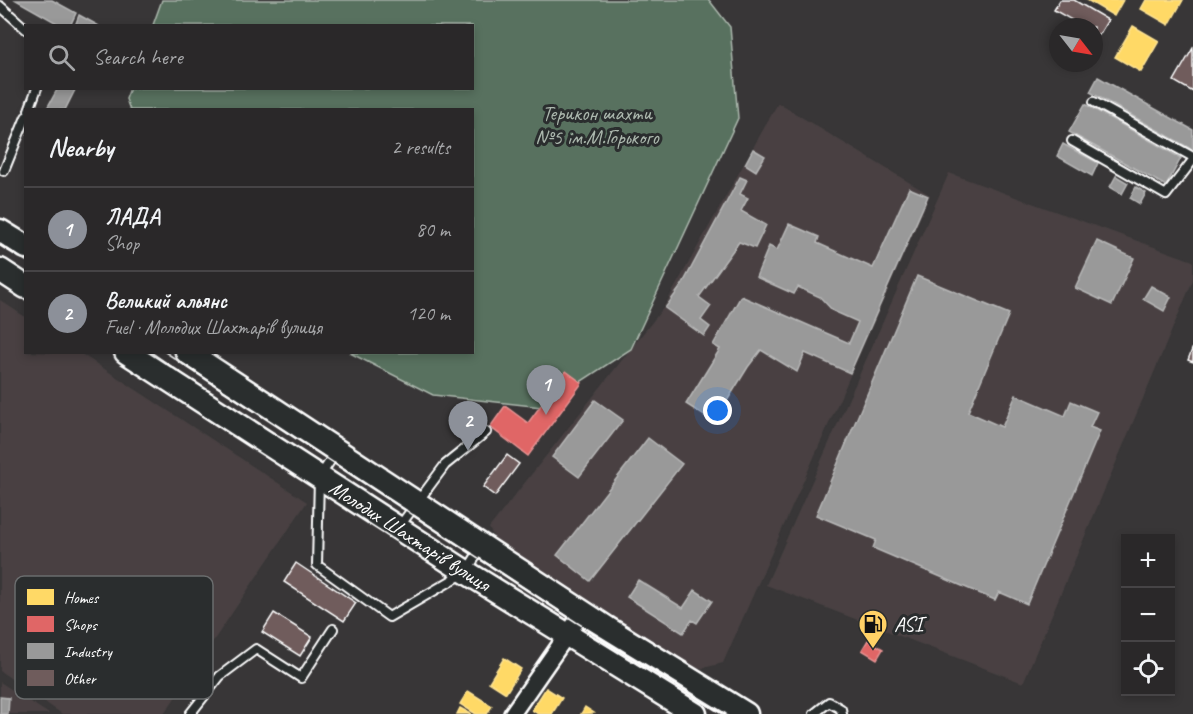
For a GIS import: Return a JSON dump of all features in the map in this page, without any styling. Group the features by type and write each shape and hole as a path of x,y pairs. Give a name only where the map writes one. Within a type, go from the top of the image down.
{"main road":[{"path":"0,231 24,246"},
{"path":"0,270 24,286"},
{"name":"Молодих Шахтарів вулиця","path":"129,354 466,572 695,714"},
{"name":"Молодих Шахтарів вулиця","path":"190,354 583,612 746,714"}],"street":[{"path":"512,714 583,612"}],"lane":[{"path":"0,6 24,27"},
{"path":"30,108 36,90"},
{"path":"1072,141 1166,195 1193,159 1094,102"},
{"path":"1,172 24,121"},
{"path":"398,528 446,465 486,432"},
{"path":"337,451 319,478 316,565 389,617 466,572 482,546"},
{"path":"213,685 220,676 256,649 301,678 333,628"},
{"path":"190,714 202,699"},
{"path":"814,714 829,702 842,710 842,714"}],"shaded area":[{"path":"778,103 930,195 723,663 692,671 499,548 489,528 664,307"},
{"path":"949,173 1193,261 1193,280 1023,683 766,585"},
{"path":"0,300 24,316 24,354 82,354 307,502 213,641 213,576 15,576 15,681 0,671"},
{"path":"0,682 15,692 15,699 26,699 49,714 0,714"},
{"path":"40,699 174,699 164,714 62,714"}],"green space":[{"name":"Терикон шахти №5 ім.М.Горького","path":"162,0 709,0 730,27 738,118 631,349 542,407 433,395 352,354 474,354 474,108 129,108 126,99 129,90 474,90 474,24 153,24"}],"building: Homes":[{"path":"1087,0 1123,0 1114,16"},
{"path":"1146,0 1183,0 1169,25 1141,9"},
{"path":"1133,26 1159,41 1141,72 1115,57"},
{"path":"504,658 521,669 506,693 489,682"},
{"path":"546,688 562,698 552,714 538,714 532,710"},
{"path":"468,691 492,706 487,714 476,714 460,704"},
{"path":"585,707 594,713 581,714"},
{"path":"460,708 471,714 457,714"}],"building: Shops":[{"path":"566,371 582,383 528,456 490,427 505,406 528,423"},
{"name":"ASI","path":"868,640 883,649 877,659 862,650"}],"building: Industry":[{"path":"16,0 52,0 76,13 71,24 58,24"},
{"path":"79,15 95,24 76,24"},
{"path":"1098,77 1193,130 1193,150 1090,92"},
{"path":"57,90 75,90 66,108 47,108"},
{"path":"1085,104 1181,158 1166,186 1069,132"},
{"path":"1063,144 1098,163 1092,176 1057,156"},
{"path":"753,149 765,156 756,171 745,164"},
{"path":"1116,176 1128,183 1122,194 1110,187"},
{"path":"740,177 747,180 740,194 748,198 741,211 766,225 755,248 739,242 699,297 711,306 701,320 710,327 704,336 665,308 682,285"},
{"path":"1136,187 1146,193 1140,204 1130,198"},
{"path":"909,188 928,196 850,373 805,353 797,372 761,350 714,422 686,404 720,349 713,345 741,296 849,343 858,322 833,311 820,297 798,287 794,294 756,277 769,246 777,250 789,224 819,237 817,243 873,268"},
{"path":"1097,241 1134,258 1112,305 1075,288"},
{"path":"917,276 1009,314 968,412 1002,427 1016,395 1065,416 1071,401 1097,412 1090,427 1100,431 1027,604 999,592 995,600 873,548 876,540 816,515"},
{"path":"1151,286 1171,297 1164,311 1143,299"},
{"path":"595,400 623,420 579,477 552,457"},
{"path":"648,438 682,464 590,581 557,555"},
{"path":"638,580 683,608 695,590 712,601 697,623 692,620 683,633 627,597"},
{"path":"0,697 9,698 8,714 0,714"}],"building: Other":[{"path":"1060,0 1074,0 1108,20 1103,28 1103,18 1068,18 1054,10"},
{"path":"1193,48 1193,92 1174,81"},
{"path":"1193,347 1193,362 1188,360"},
{"path":"507,455 519,464 495,496 483,487"},
{"path":"296,563 356,603 344,621 284,582"},
{"path":"274,613 312,637 300,656 262,632"}],"tram line":[{"path":"0,244 24,260"},
{"path":"154,354 171,366"},
{"path":"168,354 576,622 726,714"}],"place":[{"name":"ЛАДА","path":"546,415"},
{"name":"Великий альянс","path":"468,451"},
{"name":"ASI","path":"873,650"}]}
